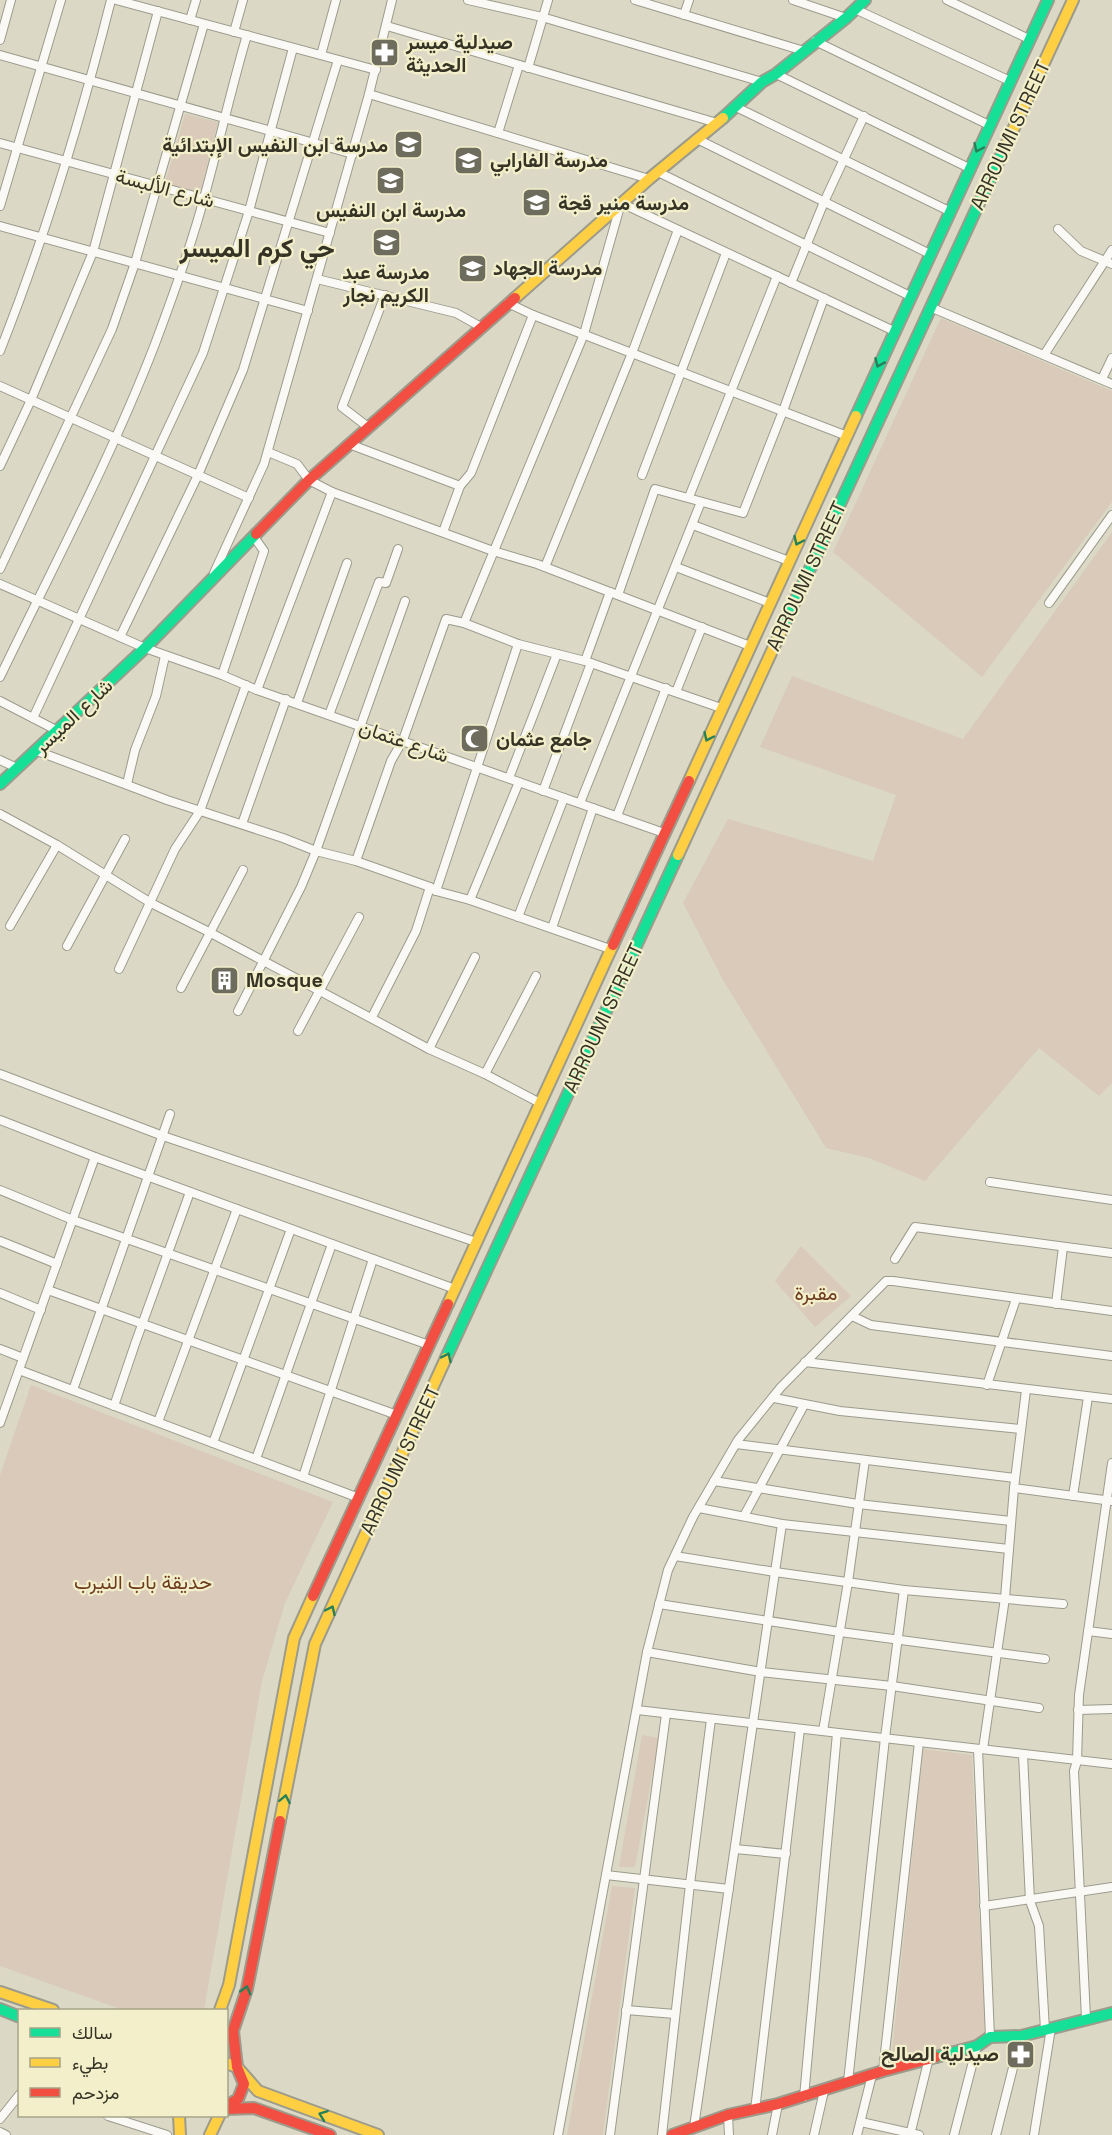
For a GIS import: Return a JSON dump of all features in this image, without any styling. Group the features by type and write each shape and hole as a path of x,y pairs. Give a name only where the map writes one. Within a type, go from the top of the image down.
{"main road":[{"name":"شارع الميسر","path":"0,784 145,648 309,480 653,175 736,107 762,82 776,74 865,0"},
{"name":"ARROUMI STREET","path":"220,2009 229,1985 294,1638 1048,0"},
{"name":"ARROUMI STREET","path":"228,2106 238,2099 244,2084 232,2065 233,2031 247,1989 315,1644 1073,0"},
{"path":"0,1992 49,2009"},
{"path":"0,2010 18,2016"},
{"path":"676,2134 728,2115 804,2097 883,2071 977,2046 990,2037 1021,2036 1112,2013"},
{"path":"232,2065 258,2091 378,2135"},
{"path":"228,2108 254,2108 330,2135"},
{"path":"179,2117 180,2135"},
{"path":"210,2135 218,2117"}],"street":[{"path":"0,40 11,0"},
{"path":"0,206 61,0"},
{"path":"0,351 67,161 111,0"},
{"path":"116,0 140,3 158,11 376,70"},
{"path":"190,20 196,0"},
{"path":"234,32 243,0"},
{"path":"321,55 336,0"},
{"path":"211,581 268,452 353,154 392,0"},
{"path":"468,0 542,17 762,82"},
{"path":"528,68 548,0"},
{"path":"635,0 804,51"},
{"path":"684,15 689,0"},
{"path":"793,0 846,18"},
{"path":"947,0 1029,39"},
{"path":"855,9 1010,81"},
{"path":"0,466 31,400 93,252 158,11"},
{"path":"0,569 112,328 135,263 204,24"},
{"path":"387,26 717,123"},
{"path":"0,678 116,438 154,345 180,276 204,198 246,35"},
{"path":"815,41 989,125"},
{"path":"33,718 203,353 249,211 292,48"},
{"path":"0,55 353,154"},
{"path":"120,638 198,475 243,370 338,60"},
{"path":"498,133 519,65"},
{"path":"776,74 969,168"},
{"path":"369,94 498,133 653,175 806,244 910,296"},
{"path":"736,107 949,211"},
{"path":"791,282 824,202 864,116"},
{"path":"697,139 930,254"},
{"name":"شارع الألبسة","path":"0,143 330,233"},
{"path":"464,623 584,334 621,203 894,331"},
{"path":"0,226 308,311"},
{"path":"1058,229 1082,251 1109,263"},
{"path":"545,567 632,353 678,230"},
{"path":"1044,355 1109,263 1112,250"},
{"path":"642,475 726,253"},
{"path":"689,497 777,276"},
{"path":"317,279 456,313 481,327"},
{"path":"368,427 342,407 385,295"},
{"path":"543,791 588,662 655,489 743,513 824,298"},
{"path":"508,303 533,315 847,436"},
{"path":"930,307 1112,384"},
{"path":"443,532 460,486 471,473 533,315"},
{"path":"1102,379 1112,358"},
{"path":"0,386 249,498"},
{"path":"349,444 460,486"},
{"path":"268,452 297,464 309,480 332,492 493,551 545,567 750,646"},
{"path":"256,690 332,492"},
{"path":"580,803 701,502"},
{"path":"1049,603 1112,515"},
{"path":"693,525 789,561"},
{"path":"222,675 264,551 254,537"},
{"path":"329,715 379,582 386,583 398,549"},
{"path":"297,703 347,563"},
{"path":"676,567 770,603"},
{"name":"شارع عثمان","path":"0,584 36,602 165,656 664,833"},
{"path":"238,1011 316,851 405,601"},
{"path":"356,861 391,761 403,740 446,619 464,623 519,644 588,662 722,708"},
{"path":"676,692 702,627"},
{"path":"372,1017 416,931 433,889 478,768 519,644"},
{"path":"509,778 557,654"},
{"path":"127,784 135,750 156,696 165,656"},
{"path":"119,969 175,849 200,812 246,685"},
{"path":"617,816 666,688"},
{"path":"242,824 286,699"},
{"path":"0,701 58,731"},
{"path":"37,751 200,812 242,824 316,851 356,861 610,949"},
{"path":"0,760 17,768"},
{"path":"470,900 519,782"},
{"path":"518,917 564,798"},
{"path":"552,928 592,808"},
{"path":"0,814 57,845 151,903 372,1017 429,1049 486,1074 540,1103"},
{"path":"67,946 125,839"},
{"path":"10,926 57,845"},
{"path":"181,988 243,870"},
{"path":"298,1031 359,917"},
{"path":"429,1049 475,957"},
{"path":"486,1074 536,976"},
{"path":"0,1074 163,1136 476,1242"},
{"path":"73,1390 170,1114"},
{"path":"0,1120 148,1177 454,1288"},
{"path":"0,1423 3,1403 19,1370 95,1157"},
{"path":"990,1182 1112,1200"},
{"path":"0,1190 73,1220 429,1345"},
{"path":"114,1406 190,1192"},
{"path":"158,1422 237,1209"},
{"path":"895,1259 915,1227 1112,1253"},
{"path":"213,1443 291,1229"},
{"path":"0,1241 57,1264"},
{"path":"256,1459 332,1244"},
{"path":"1056,1304 1063,1247"},
{"path":"303,1477 373,1259"},
{"path":"558,2135 646,1652 668,1570 699,1508 736,1444 781,1388 886,1281 1112,1311"},
{"path":"48,1290 397,1415"},
{"path":"0,1293 41,1310"},
{"path":"987,1385 1016,1299"},
{"path":"852,1316 871,1325 1112,1356"},
{"path":"0,1349 23,1358"},
{"path":"805,1362 1112,1399"},
{"path":"19,1370 359,1498"},
{"path":"990,2037 984,1906 981,1749 1005,1599 1015,1478 1026,1390"},
{"path":"1073,1496 1088,1397"},
{"path":"774,1398 840,1411 1020,1429"},
{"path":"744,1516 804,1405"},
{"path":"736,1444 1015,1478"},
{"path":"823,1731 848,1582 865,1460"},
{"path":"1086,2018 1074,1771 1077,1761 1078,1710 1109,1501 1112,1463"},
{"path":"714,1481 858,1504 1011,1521"},
{"path":"1014,1488 1109,1501"},
{"path":"699,1508 782,1524 1009,1549"},
{"path":"694,2127 782,1524"},
{"path":"675,1556 904,1590 1063,1604"},
{"path":"848,2082 885,1738 904,1590"},
{"path":"659,1604 840,1632 1045,1659"},
{"path":"1088,1631 1112,1634"},
{"path":"646,1652 761,1672 892,1686 1039,1708"},
{"path":"1078,1710 1112,1709"},
{"path":"637,1710 1112,1764"},
{"path":"610,2135 666,1713"},
{"path":"662,2135 711,1719"},
{"path":"755,2110 800,1729"},
{"path":"804,2097 837,1733"},
{"path":"883,2071 919,1742"},
{"path":"1023,1754 1030,1901 1039,1926 1048,2029 1034,2135"},
{"path":"735,1849 786,1854"},
{"path":"606,1875 729,1889"},
{"path":"984,1906 1030,1901 1112,1887"},
{"path":"626,2010 675,2014"},
{"path":"996,2135 1021,2036"},
{"path":"954,2135 977,2046"},
{"path":"861,2122 914,2134 929,2058"},
{"path":"857,2135 872,2075"},
{"path":"814,2135 824,2091"},
{"path":"0,2119 18,2096"},
{"path":"772,2135 778,2104"},
{"path":"728,2115 729,2135"},
{"path":"114,2117 167,2135"},
{"path":"0,2133 6,2135"}],"green space":[{"path":"185,114 218,122 200,194 165,183"},
{"path":"941,318 1112,391 1112,502 982,677 833,552"},
{"path":"1112,532 1112,1083 1099,1096 1039,1048 925,1181 869,1158 826,1148 723,980 683,903 728,819 873,861 896,795 760,747 792,676 963,739"},
{"name":"مقبرة","path":"801,1246 851,1296 815,1327 775,1281"},
{"name":"حديقة باب النيرب","path":"31,1385 333,1502 285,1603 262,1681 204,2009 120,2009 0,1966 0,1475"},
{"path":"642,1735 659,1738 635,1867 619,1867"},
{"path":"923,1749 972,1755 979,1913 990,2037 891,2061"},
{"path":"612,1886 635,1888 603,2135 567,2135"}],"traffic: fast":[{"path":"723,118 762,82 776,74 865,0"},
{"path":"856,416 1048,0"},
{"path":"783,627 1005,147"},
{"path":"0,784 145,648 256,534"},
{"path":"446,1358 678,855"},
{"path":"0,2009 18,2016"},
{"path":"936,2057 977,2046 990,2037 1021,2036 1112,2013"}],"traffic: slow":[{"path":"1005,147 1073,0"},
{"path":"515,298 649,179 723,118"},
{"path":"689,781 856,416"},
{"path":"678,855 783,627"},
{"path":"448,1304 613,945"},
{"path":"280,1821 315,1644 446,1358"},
{"path":"220,2009 229,1985 294,1638 313,1596"},
{"path":"0,1992 50,2009"},
{"path":"228,2064 237,2067 258,2091 378,2135"},
{"path":"179,2117 180,2135"},
{"path":"210,2135 219,2117"}],"traffic: jam":[{"path":"256,534 309,480 515,298"},
{"path":"613,945 689,781"},
{"path":"313,1596 448,1304"},
{"path":"228,2105 238,2099 244,2084 237,2067 233,2031 247,1989 280,1821"},
{"path":"672,2135 728,2115 778,2104 936,2057"},
{"path":"228,2109 254,2108 330,2135"}],"place":[{"name":"صيدلية ميسر الحديثة","path":"385,53"},
{"name":"مدرسة ابن النفيس الإبتدائية","path":"409,145"},
{"name":"مدرسة الفارابي","path":"469,160"},
{"name":"مدرسة ابن النفيس","path":"391,180"},
{"name":"مدرسة منير قجة","path":"537,203"},
{"name":"مدرسة عبد الكريم نجار","path":"386,242"},
{"name":"مدرسة الجهاد","path":"472,268"},
{"name":"جامع عثمان","path":"475,739"},
{"name":"Mosque","path":"225,980"},
{"name":"صيدلية الصالح","path":"1020,2054"}],"district":[{"name":"حي كرم الميسر","path":"257,248"}]}
